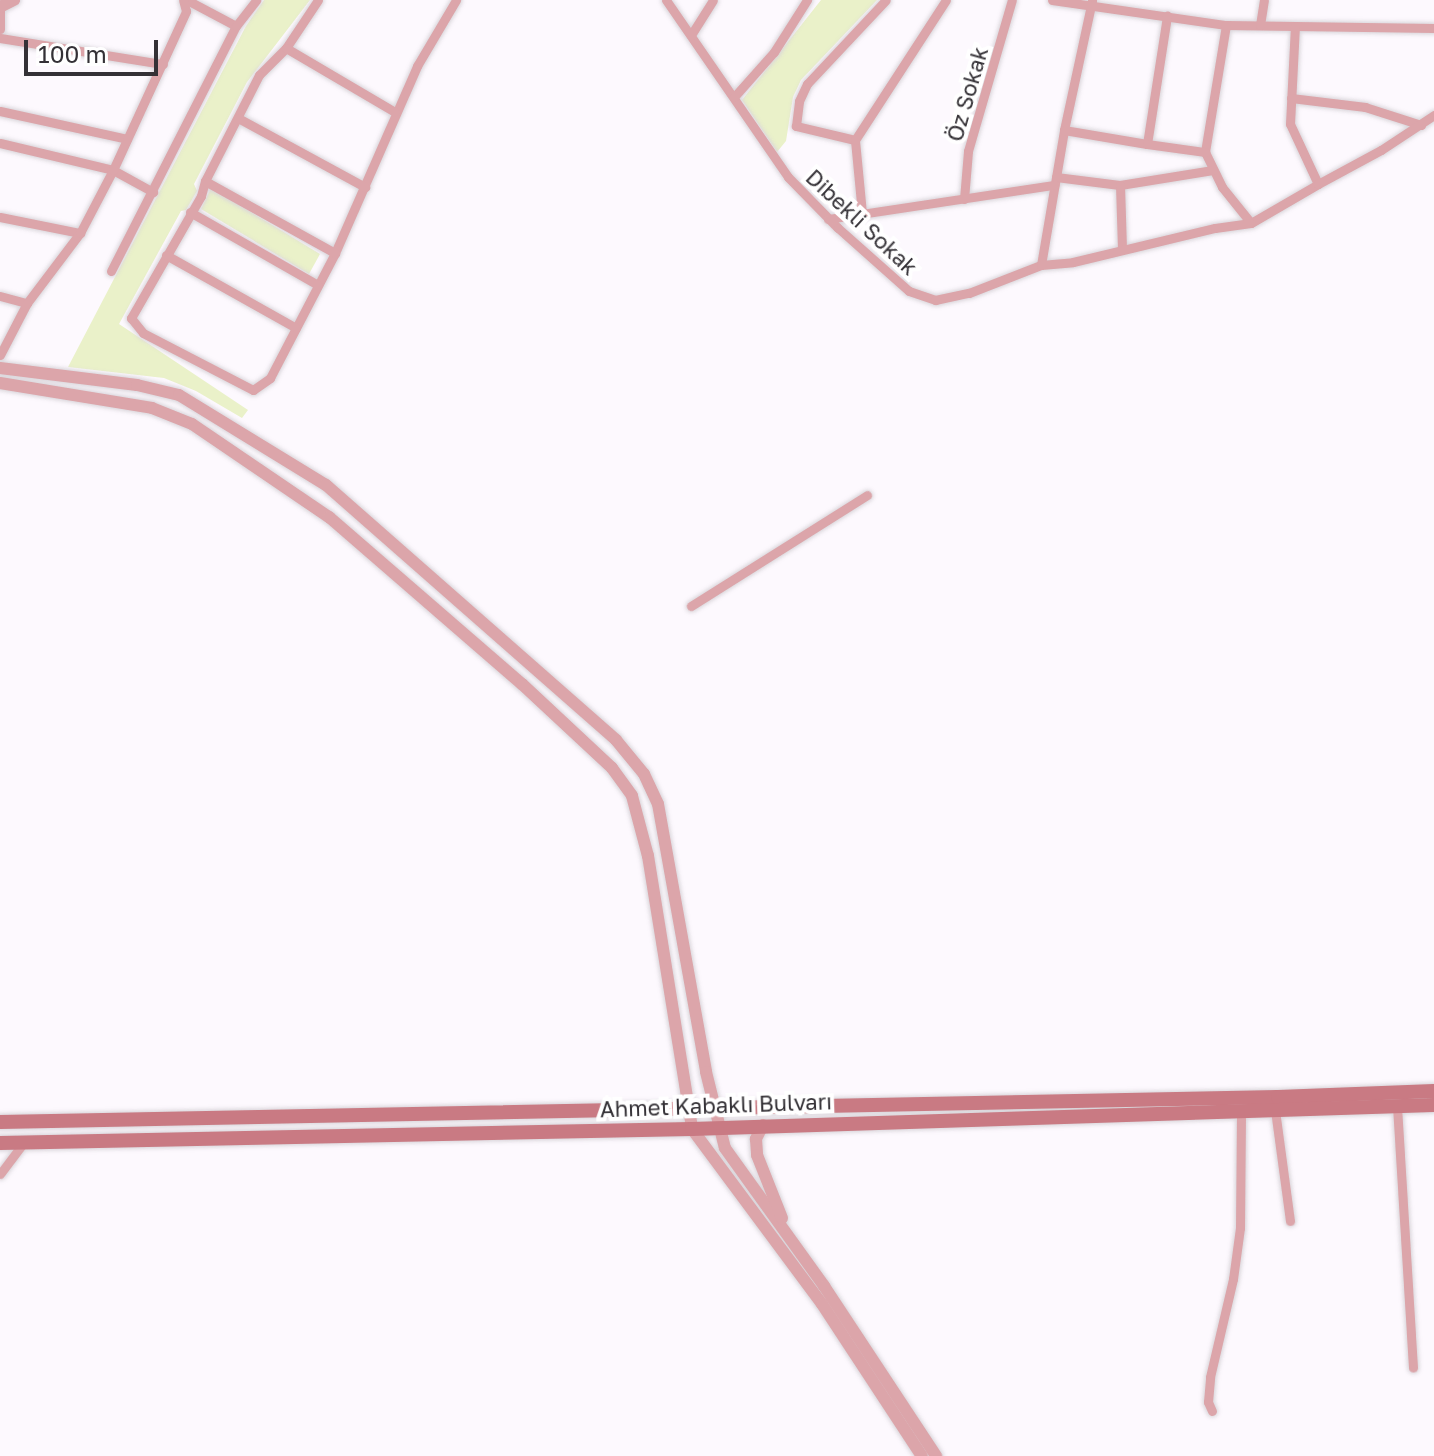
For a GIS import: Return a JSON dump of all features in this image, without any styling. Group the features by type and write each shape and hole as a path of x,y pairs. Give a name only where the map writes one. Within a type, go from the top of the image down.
{"main road":[{"name":"Ahmet Kabaklı Bulvarı","path":"0,1122 689,1110 1434,1091"},
{"name":"Ahmet Kabaklı Bulvarı","path":"0,1143 692,1129 1434,1105"}],"street":[{"path":"0,29 0,6 14,0"},
{"path":"185,0 236,26"},
{"path":"0,355 27,303 80,233 113,170 186,11 185,0"},
{"path":"111,271 236,26 256,0"},
{"path":"318,0 286,48 259,75 205,181 201,196 131,318 143,333 253,390 270,378 335,253 395,112 456,0"},
{"name":"Dibekli Sokak","path":"666,0 788,177 828,219 909,291 935,300 969,293 1041,265 1251,223 1434,115"},
{"path":"691,35 713,0"},
{"path":"734,97 774,52 807,0"},
{"path":"855,140 796,126 799,101 807,84 886,0"},
{"path":"862,213 855,140 946,0"},
{"name":"Öz Sokak","path":"964,199 968,151 1012,0"},
{"path":"1052,0 1091,2 1226,25 1434,28"},
{"path":"1260,25 1264,0"},
{"path":"1041,265 1064,130 1091,2"},
{"path":"1147,144 1167,16"},
{"path":"1226,25 1205,152 1213,170 1251,223"},
{"path":"1295,26 1290,124 1318,184"},
{"path":"0,38 163,64"},
{"path":"286,48 395,112"},
{"path":"1291,98 1365,107 1397,114 1421,125"},
{"path":"0,111 127,139"},
{"path":"238,118 365,187"},
{"path":"1064,130 1205,152"},
{"path":"0,143 113,170 153,192"},
{"path":"828,219 964,199 1055,181 1120,185 1213,170"},
{"path":"205,181 335,253"},
{"path":"1120,185 1122,250"},
{"path":"190,212 318,285"},
{"path":"0,217 80,233"},
{"path":"166,255 296,328"},
{"path":"0,296 27,303"},
{"path":"0,368 137,385 179,395 326,485 616,740 644,774 658,804 717,1126 725,1148 793,1243 936,1456"},
{"path":"0,383 152,408 192,424 329,517 522,684 612,768 632,796 648,856 692,1129 814,1293 922,1456"},
{"path":"691,606 867,495"},
{"path":"1397,1106 1413,1368"},
{"path":"1275,1110 1290,1221"},
{"path":"1212,1411 1208,1402 1210,1377 1233,1279 1240,1228 1241,1112"},
{"path":"763,1125 756,1139 757,1155 764,1179 793,1243"},
{"path":"0,1174 23,1143"}],"green space":[{"path":"264,0 310,0 247,82 194,184 197,191 186,210 181,211 119,324 248,410 242,418 196,391 164,378 68,367 246,26"},
{"path":"821,0 877,0 801,80 793,97 786,141 777,152 742,100"},
{"path":"211,188 320,254 309,274 201,209"}]}
